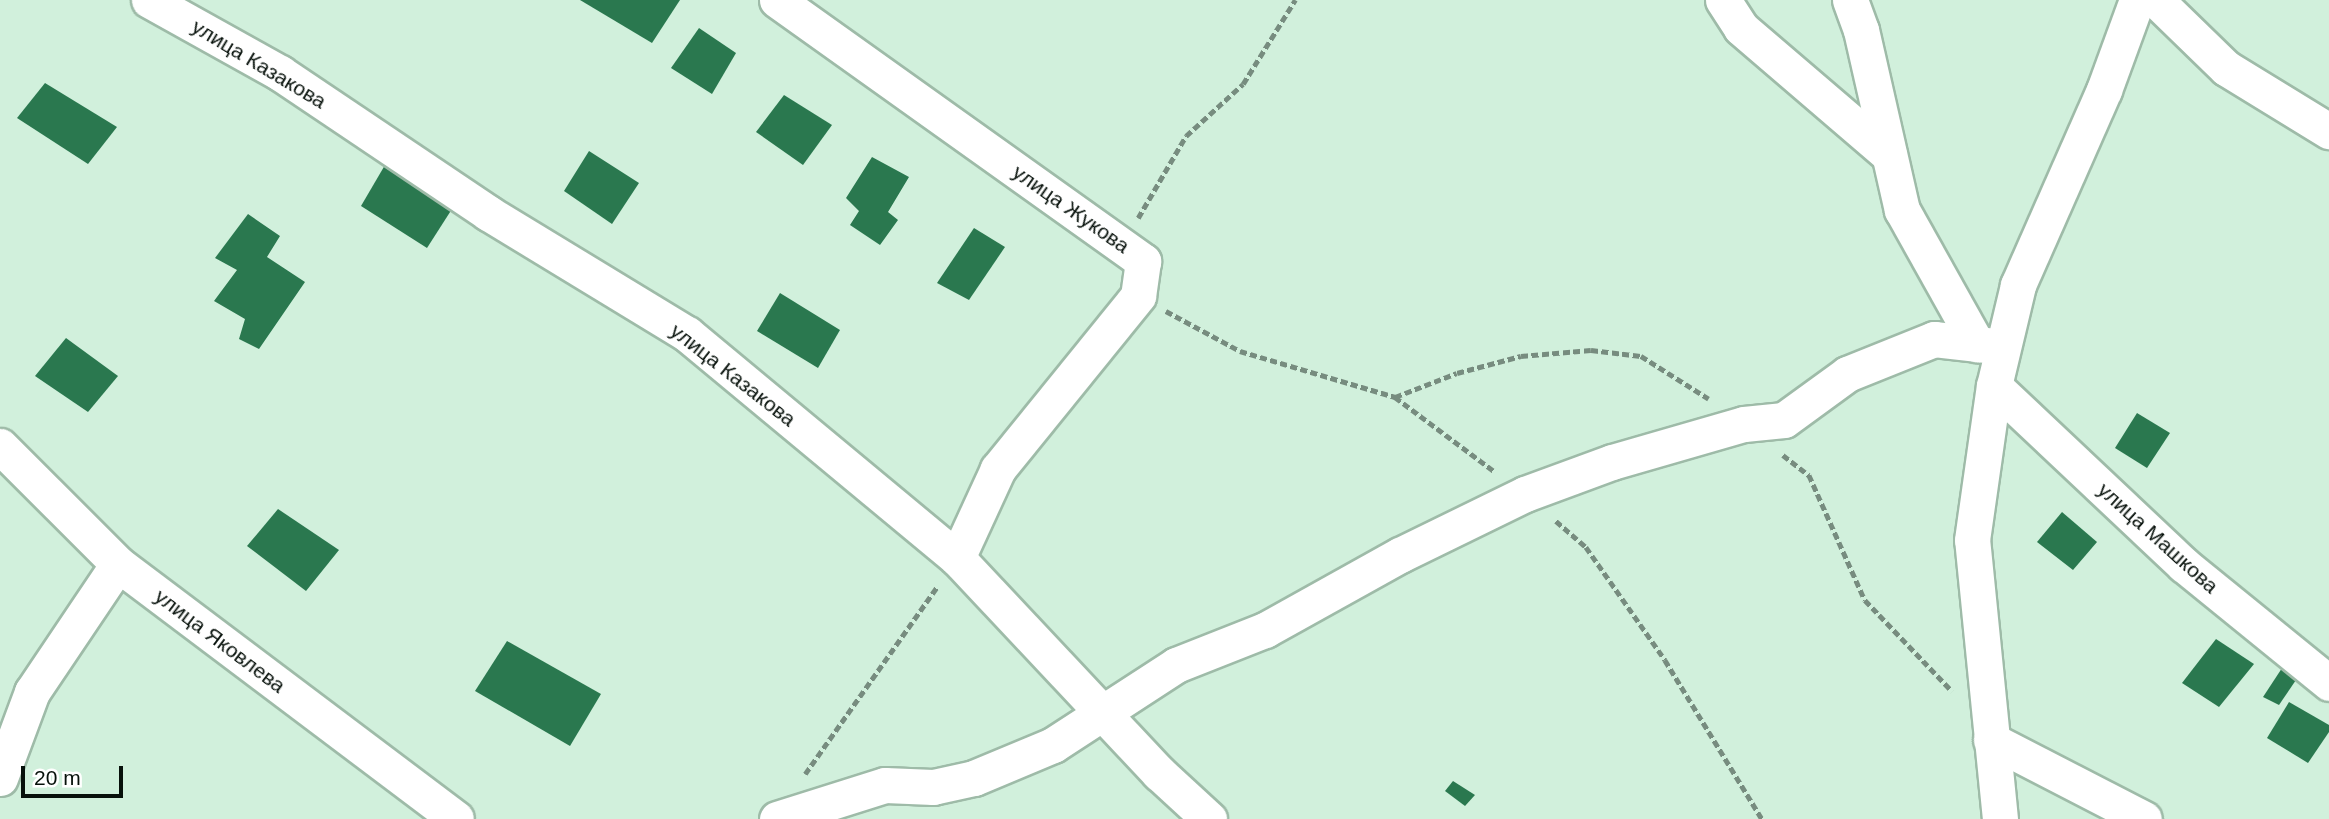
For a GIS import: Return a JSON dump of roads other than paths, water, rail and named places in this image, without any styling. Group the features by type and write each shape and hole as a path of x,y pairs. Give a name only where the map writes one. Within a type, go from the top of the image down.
{"street":[{"name":"улица Казакова","path":"149,0 280,73 488,213 687,334 957,558 1100,711 1209,819"},
{"name":"улица Жукова","path":"777,0 1143,261 1138,296 998,469 957,558"},
{"path":"1723,0 1741,28 1889,155"},
{"path":"1850,0 1861,30 1902,210 1990,345 1994,386 1972,540 2000,819"},
{"path":"1990,345 2104,90 2137,0"},
{"path":"2157,0 2225,68 2329,131"},
{"path":"776,819 885,785 933,786 974,778 1053,746 1100,711 1176,665 1302,611 1400,555 1525,494 1612,462 1744,424 1784,420 1847,374 1934,338 1990,345"},
{"name":"улица Машкова","path":"1994,386 2184,565 2329,683"},
{"name":"улица Яковлева","path":"0,446 118,564 456,819"},
{"path":"0,778 32,692 118,564"},
{"path":"1990,729 2144,819"}]}
